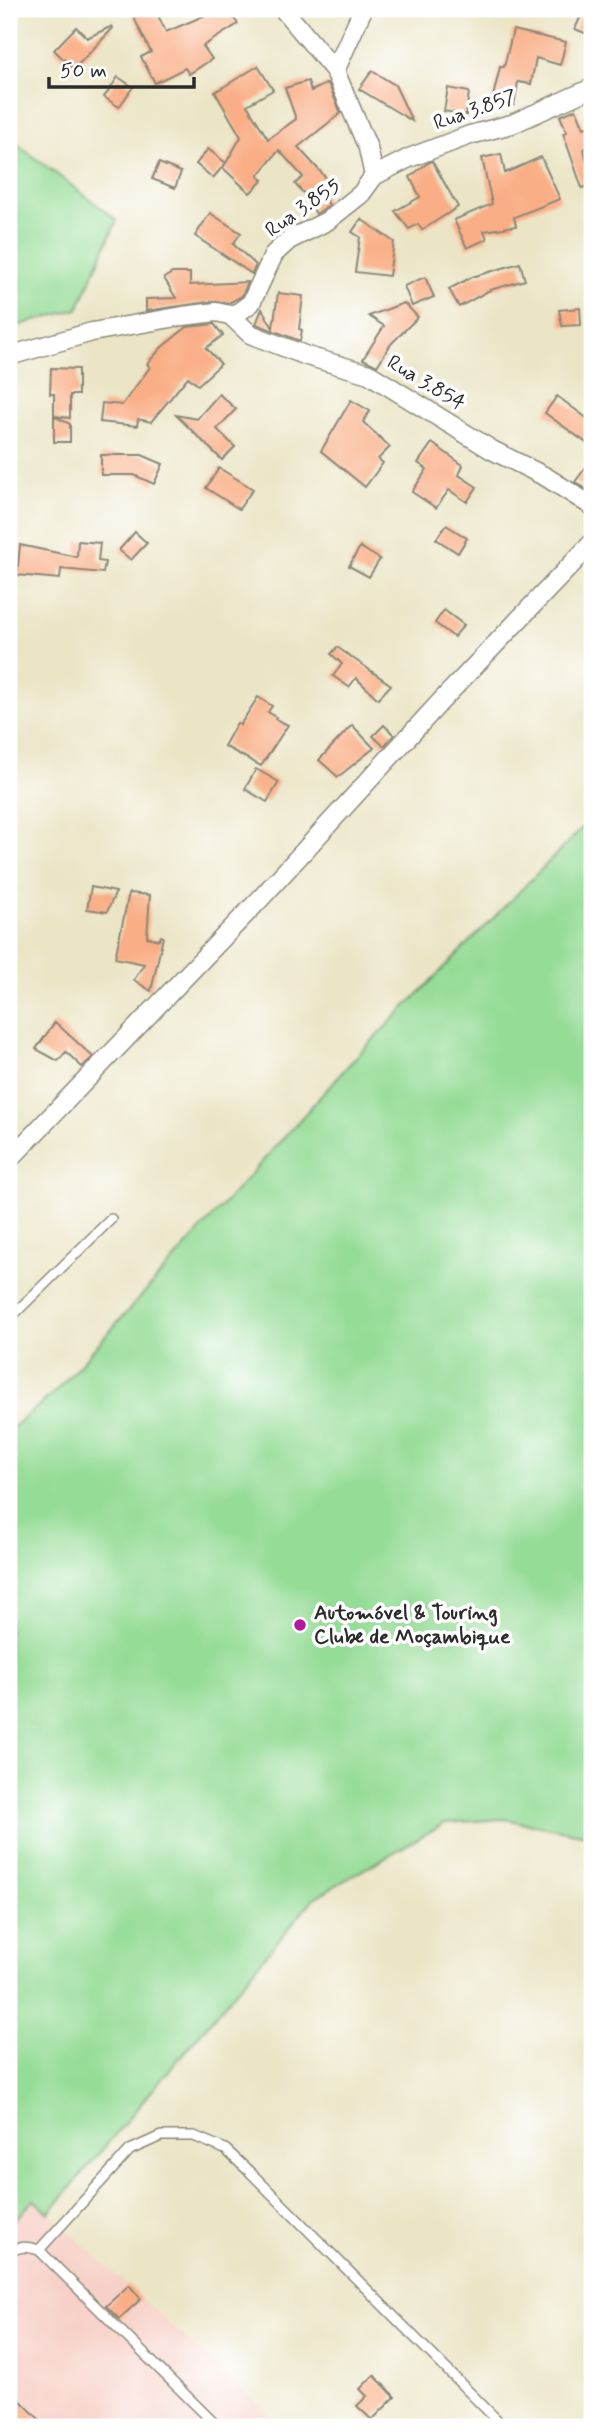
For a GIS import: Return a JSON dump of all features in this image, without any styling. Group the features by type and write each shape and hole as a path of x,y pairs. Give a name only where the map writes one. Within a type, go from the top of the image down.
{"street":[{"path":"284,9 335,71 368,148 374,176"},
{"path":"335,71 363,9"},
{"name":"Rua 3.857","path":"374,176 409,158 470,135 512,124 592,88"},
{"name":"Rua 3.855","path":"229,315 239,312 251,303 274,254 289,240 327,221 361,194 374,176"},
{"path":"9,356 92,332 205,313 229,315"},
{"name":"Rua 3.854","path":"229,315 250,334 307,356 369,374 492,450 546,477 592,506"},
{"path":"9,1160 261,898 442,700 592,542"}],"lane":[{"path":"9,1319 111,1219"},
{"path":"38,2250 130,2150 161,2136 194,2136 225,2149 252,2174 504,2427"},
{"path":"9,2252 17,2247 27,2246 38,2250 218,2427"}],"shaded area":[{"path":"34,2200 282,2427 9,2427 9,2225"}],"green space":[{"path":"9,138 117,220 78,309 9,328"},
{"name":"Automóvel & Touring Clube de Moçambique","path":"592,818 592,1836 504,1819 445,1823 314,1898 49,2213 34,2200 9,2225 9,1431 57,1390 355,1058"}],"building":[{"path":"147,9 155,9 166,32 220,9 227,9 238,24 203,46 212,59 189,74 185,68 155,83 141,57 151,52 133,16"},
{"path":"584,9 592,9 592,36 575,29"},
{"path":"112,26 74,69 54,50 76,27 87,38"},
{"path":"513,30 566,42 560,65 536,58 531,84 518,82 514,105 492,101"},
{"path":"258,66 273,90 247,105 268,139 296,119 285,88 308,81 311,91 328,83 341,113 298,147 328,180 320,187 329,205 316,214 308,198 295,184 303,177 279,150 258,176 263,180 250,193 223,168 225,164 213,178 196,164 208,149 226,163 241,137 215,92"},
{"path":"372,71 395,85 412,121 359,89"},
{"path":"118,77 133,87 119,107 104,97"},
{"path":"448,88 469,92 466,115 444,111"},
{"path":"576,109 584,128 592,125 592,146 584,149 592,185 582,188 560,116"},
{"path":"501,154 505,173 541,157 560,199 514,217 516,226 484,231 487,239 467,248 454,220 492,204 482,158"},
{"path":"432,161 458,207 422,230 418,224 409,229 395,211 420,197 410,177"},
{"path":"159,163 181,172 175,188 152,179"},
{"path":"210,213 241,233 233,244 256,265 252,274 195,236"},
{"path":"361,219 394,242 389,276 355,272 360,237 352,232"},
{"path":"520,263 525,280 490,290 459,307 449,289 472,277"},
{"path":"172,273 190,273 190,285 248,282 242,296 229,303 215,301 146,311 146,299 176,298 164,278"},
{"path":"425,277 434,297 412,306 404,286"},
{"path":"278,293 303,296 300,341 256,324 262,309 273,328"},
{"path":"404,303 418,317 391,344 377,366 363,359 384,326 369,316"},
{"path":"580,308 581,325 562,326 559,310"},
{"path":"214,324 223,335 206,348 221,364 198,385 188,377 151,422 138,419 137,426 100,422 102,403 122,405 150,367 147,364 162,347 187,327"},
{"path":"51,368 78,369 78,395 70,395 70,418 54,416 54,394 50,394"},
{"path":"219,394 236,409 217,429 235,447 222,460 176,415 197,419"},
{"path":"557,396 592,422 592,447 545,413"},
{"path":"351,400 370,411 363,422 390,447 378,459 383,463 365,487 321,451"},
{"path":"54,416 70,424 70,442 54,442"},
{"path":"432,443 463,465 459,475 477,487 467,502 449,490 436,508 412,492 427,469 418,463"},
{"path":"101,455 142,455 163,464 154,484 134,475 101,475"},
{"path":"592,459 592,485 588,490 575,482"},
{"path":"219,468 253,489 239,509 206,488"},
{"path":"446,525 467,538 458,553 436,539"},
{"path":"135,532 147,543 131,560 119,550"},
{"path":"78,541 100,543 98,561 105,562 103,573 61,569 60,579 17,575 20,545 77,557"},
{"path":"360,547 380,559 369,577 349,566"},
{"path":"444,610 464,625 454,637 435,623"},
{"path":"337,647 391,685 378,699 356,678 349,687 333,676 342,664 331,654"},
{"path":"258,697 272,706 268,712 276,717 275,719 288,725 261,766 224,746 237,723 240,725"},
{"path":"352,725 374,748 338,777 319,760"},
{"path":"384,725 394,735 384,746 373,736"},
{"path":"256,769 279,782 267,802 245,789"},
{"path":"91,887 116,892 107,912 87,909"},
{"path":"129,893 150,895 147,937 159,940 163,937 151,991 134,980 144,964 115,958"},
{"path":"55,1022 93,1057 82,1067 66,1052 58,1061 36,1049"},
{"path":"129,2285 141,2299 119,2319 106,2306"},
{"path":"374,2375 395,2397 372,2420 357,2406 367,2396 360,2389"},
{"path":"9,2389 47,2427 9,2427"}],"place":[{"name":"Automóvel & Touring Clube de Moçambique","path":"300,1625"}]}
